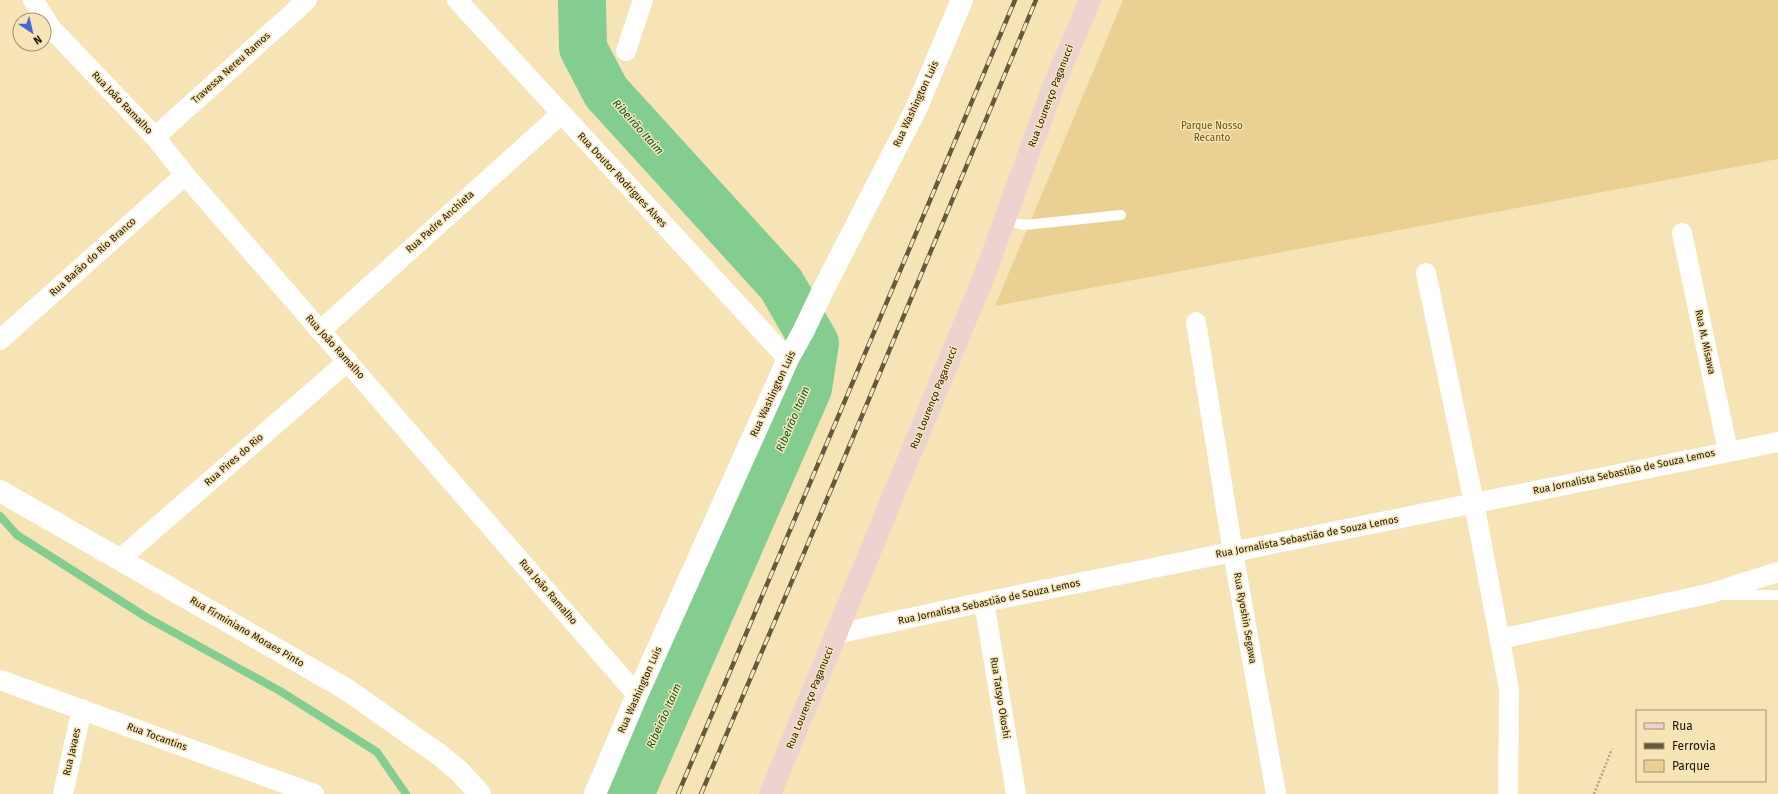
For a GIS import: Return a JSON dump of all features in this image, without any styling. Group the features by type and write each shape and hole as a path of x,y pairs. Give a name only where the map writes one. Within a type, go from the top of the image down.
{"main road":[{"name":"Rua Lourenço Paganucci","path":"770,794 986,271 1053,87 1090,0"}],"street":[{"name":"Rua João Ramalho","path":"33,0 51,28 155,137 185,175 637,695"},
{"name":"Travessa Nereu Ramos","path":"155,137 307,0"},
{"name":"Rua Doutor Rodrigues Alves","path":"457,0 788,359"},
{"path":"626,51 643,0"},
{"name":"Rua Washington Luis","path":"595,794 637,695 788,359 916,109 962,0"},
{"name":"Rua Padre Anchieta","path":"320,330 561,114"},
{"name":"Rua Barão do Rio Branco","path":"0,340 185,175"},
{"name":"Rua M. Misawa","path":"1682,232 1728,451"},
{"path":"1426,273 1474,503 1509,689 1508,794"},
{"name":"Rua Ryoshin Segawa","path":"1196,322 1233,552 1276,794"},
{"name":"Rua Pires do Rio","path":"120,559 348,361"},
{"name":"Rua Jornalista Sebastião de Souza Lemos","path":"836,634 984,602 1778,442"},
{"name":"Rua Firminiano Moraes Pinto","path":"0,491 346,689 441,756 460,772 480,794"},
{"path":"1500,639 1708,594 1778,572"},
{"name":"Rua Tatsyo Okoshi","path":"984,602 1016,794"},
{"name":"Rua Tocantins","path":"0,680 314,794"},
{"name":"Rua Javaes","path":"63,794 82,709"}],"lane":[{"path":"1004,221 1025,225 1121,215"},
{"path":"1708,594 1745,596 1778,595"}],"path":[{"path":"1594,794 1612,749"}],"green space":[{"name":"Parque Nosso Recanto","path":"1123,0 1778,0 1778,159 995,306"}],"waterway":[{"name":"Ribeirão Itaim","path":"582,0 583,48 606,92 781,284 815,343 808,388 630,794"},
{"path":"0,516 17,535 146,617 280,691 377,752 406,794"}],"railway":[{"path":"678,794 1015,0"},
{"path":"701,794 833,485 1036,0"}]}
